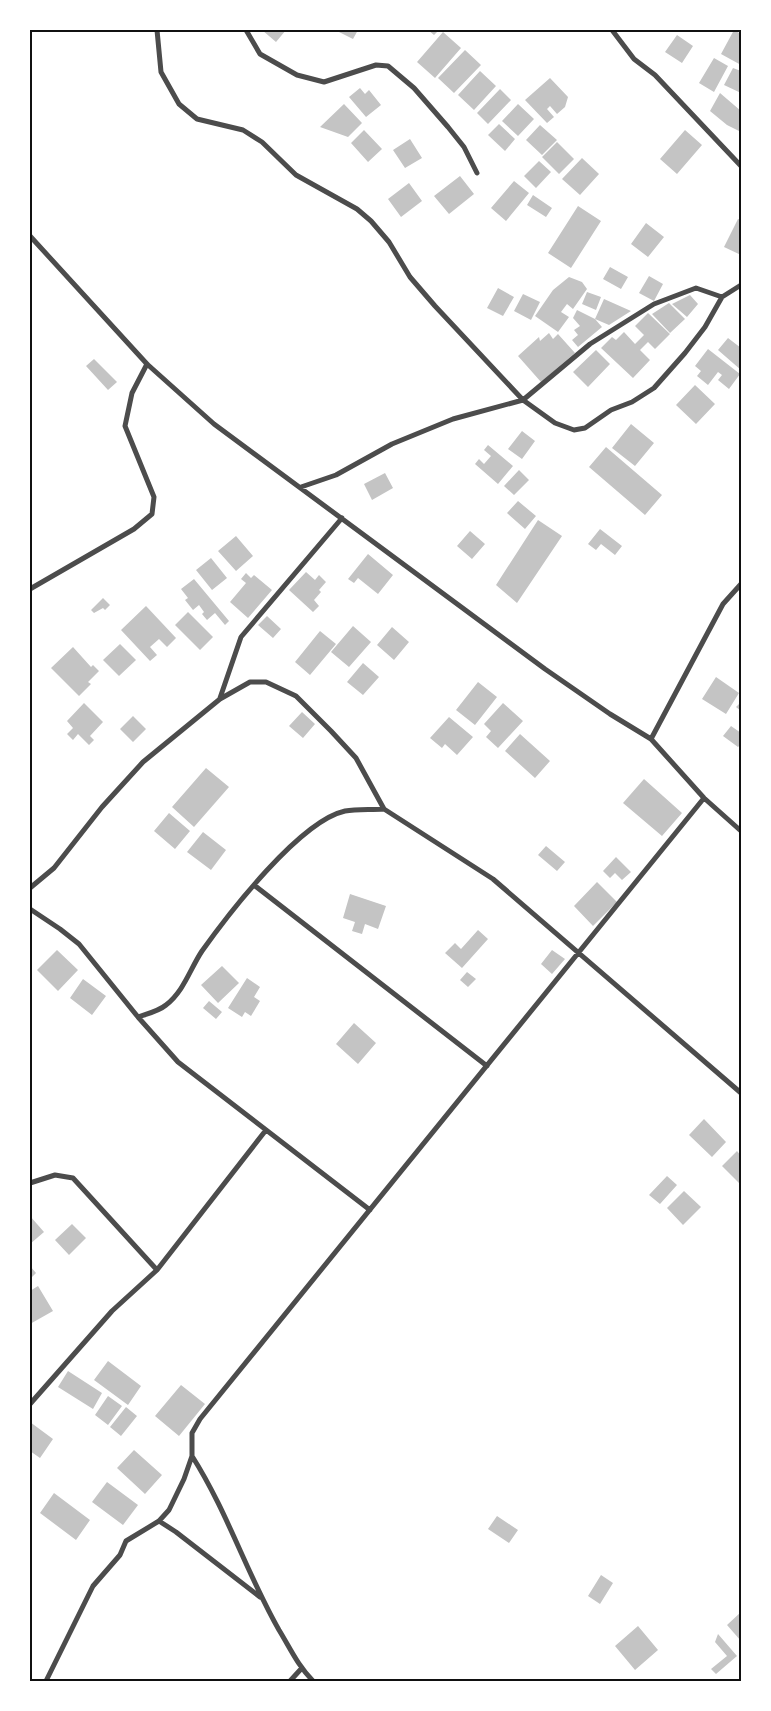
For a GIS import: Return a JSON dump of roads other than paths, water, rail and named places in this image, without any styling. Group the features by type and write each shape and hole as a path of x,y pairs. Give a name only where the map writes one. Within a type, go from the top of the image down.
{"street":[{"path":"156,30 161,72 179,104 197,119 244,130 262,142 296,175 357,208 389,242 410,277 523,400 555,423 574,430 585,428 611,410 632,402 654,388 705,327 722,297 741,285"},
{"path":"246,30 260,54 297,75 324,82 376,64 388,66 414,88 448,127 464,147 477,173"},
{"path":"612,30 634,59 655,75 741,166"},
{"path":"30,236 147,364 214,424 545,669 610,714 651,739 704,798 741,832"},
{"path":"301,487 336,475 392,444 452,419 523,400 590,344 654,304 696,288 722,297"},
{"path":"30,589 134,530 152,514 154,497 125,426 132,393 147,364"},
{"path":"220,699 241,637 342,518"},
{"path":"651,739 723,604 741,584"},
{"path":"30,888 54,868 102,807 143,762 220,699 250,682 266,682 296,696 356,758 384,809 494,879 741,1093"},
{"path":"46,1681 93,1586 120,1555 126,1541 159,1521 169,1510 184,1479 192,1456 192,1433 200,1419 704,798"},
{"path":"138,1017 166,1006 182,988 201,953 254,885 288,850 320,822 345,811 384,809"},
{"path":"254,885 487,1066"},
{"path":"30,909 79,944 138,1017 178,1062 370,1210"},
{"path":"30,1404 112,1311 157,1270 266,1130"},
{"path":"30,1183 55,1175 73,1178 157,1270"},
{"path":"192,1456 223,1513 261,1598 301,1669 313,1681"},
{"path":"159,1521 261,1598"},
{"path":"290,1681 301,1669"}]}
